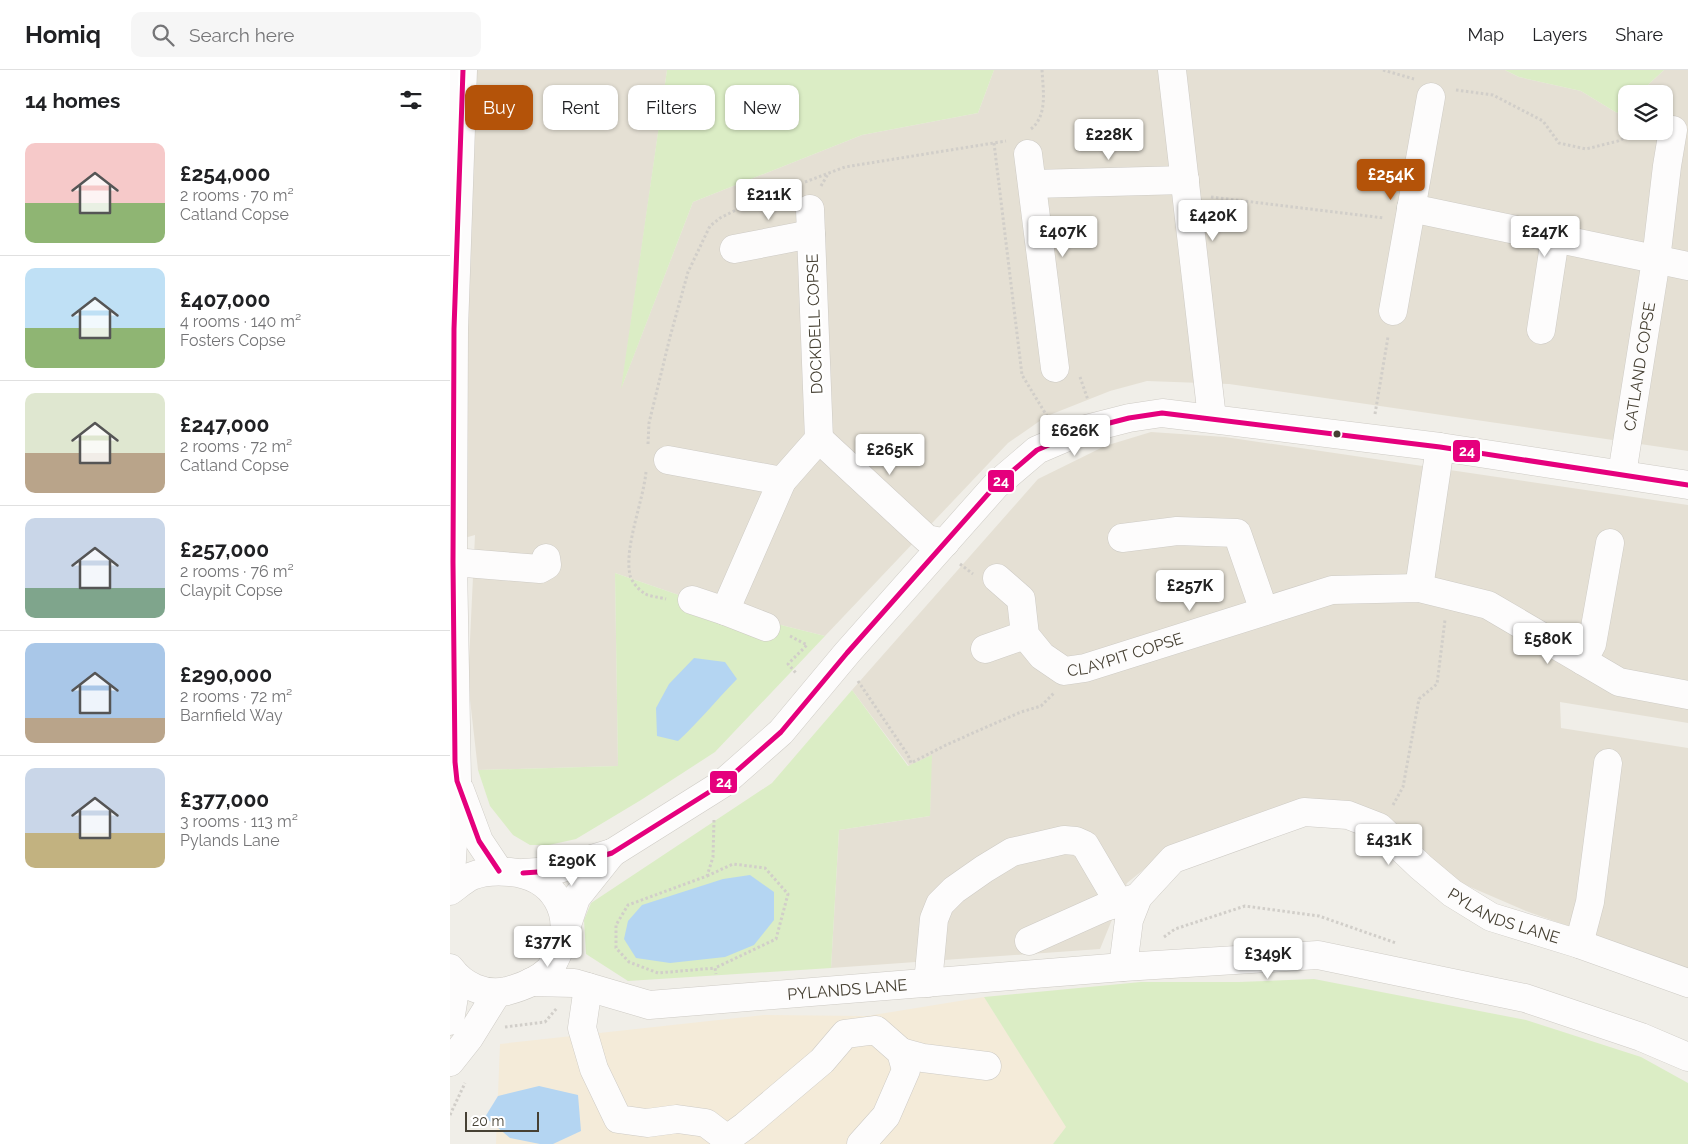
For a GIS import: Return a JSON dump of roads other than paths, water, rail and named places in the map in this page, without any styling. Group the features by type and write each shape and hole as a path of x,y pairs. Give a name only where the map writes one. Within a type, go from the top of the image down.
{"street":[{"path":"450,890 457,781 452,556 454,329 463,70"},
{"path":"1172,70 1212,418"},
{"path":"1393,311 1433,89"},
{"name":"CATLAND COPSE","path":"1622,474 1656,260 1666,166 1671,140"},
{"path":"1022,143 1033,184 1055,368"},
{"path":"1033,184 1186,187"},
{"path":"1411,210 1688,266"},
{"name":"DOCKDELL COPSE","path":"734,249 810,221 819,439"},
{"path":"1541,330 1555,238"},
{"path":"450,890 472,876 511,872 552,871 612,853 722,784 781,732 847,653 996,485 1038,450 1086,429 1129,418 1162,413 1440,447 1688,485"},
{"path":"725,611 782,481 819,439 927,539 945,543"},
{"path":"1419,588 1440,447"},
{"path":"654,458 782,481"},
{"path":"1122,538 1177,531 1237,534 1264,611"},
{"path":"1583,661 1592,644 1610,543"},
{"path":"452,556 540,569 547,565 546,558"},
{"path":"984,649 1025,635 1020,599 997,578"},
{"name":"CLAYPIT COPSE","path":"1025,635 1042,656 1064,671 1085,668 1332,590 1419,588 1488,605 1619,682 1688,695"},
{"path":"692,600 766,627"},
{"path":"1579,944 1590,902 1608,763"},
{"path":"457,781 480,841 511,872 539,879 552,892 562,908 563,936 581,985 582,1028 594,1069 618,1119 645,1134 677,1119 706,1123 728,1139 822,1061 845,1034 876,1030 901,1052 923,1058 987,1066"},
{"name":"PYLANDS LANE","path":"1123,967 1129,920 1129,900 1173,858 1304,812 1348,815 1379,827 1421,867 1452,893 1491,917 1579,944 1688,982"},
{"path":"928,983 934,919 940,904 954,890 1012,852 1064,840 1076,841 1085,845 1129,900 1105,907 1029,941"},
{"path":"453,973 468,986 498,993 524,986 549,970 560,949 576,898 612,853"},
{"name":"PYLANDS LANE","path":"531,982 581,985 649,1005 1123,967 1214,962 1315,970 1402,973 1525,998 1641,1037 1688,1057"},
{"path":"450,1021 453,973"},
{"path":"458,1071 469,1038 498,993"},
{"path":"861,1144 886,1116 906,1070 901,1052"}],"water":[{"path":"694,658 725,662 737,679 678,741 657,736 656,708 669,684"},
{"path":"750,875 774,892 774,920 754,945 725,957 670,963 636,958 624,939 628,921 642,905 723,879"},
{"path":"539,1086 578,1095 581,1131 553,1144 540,1144 510,1138 485,1117 498,1096"}]}
